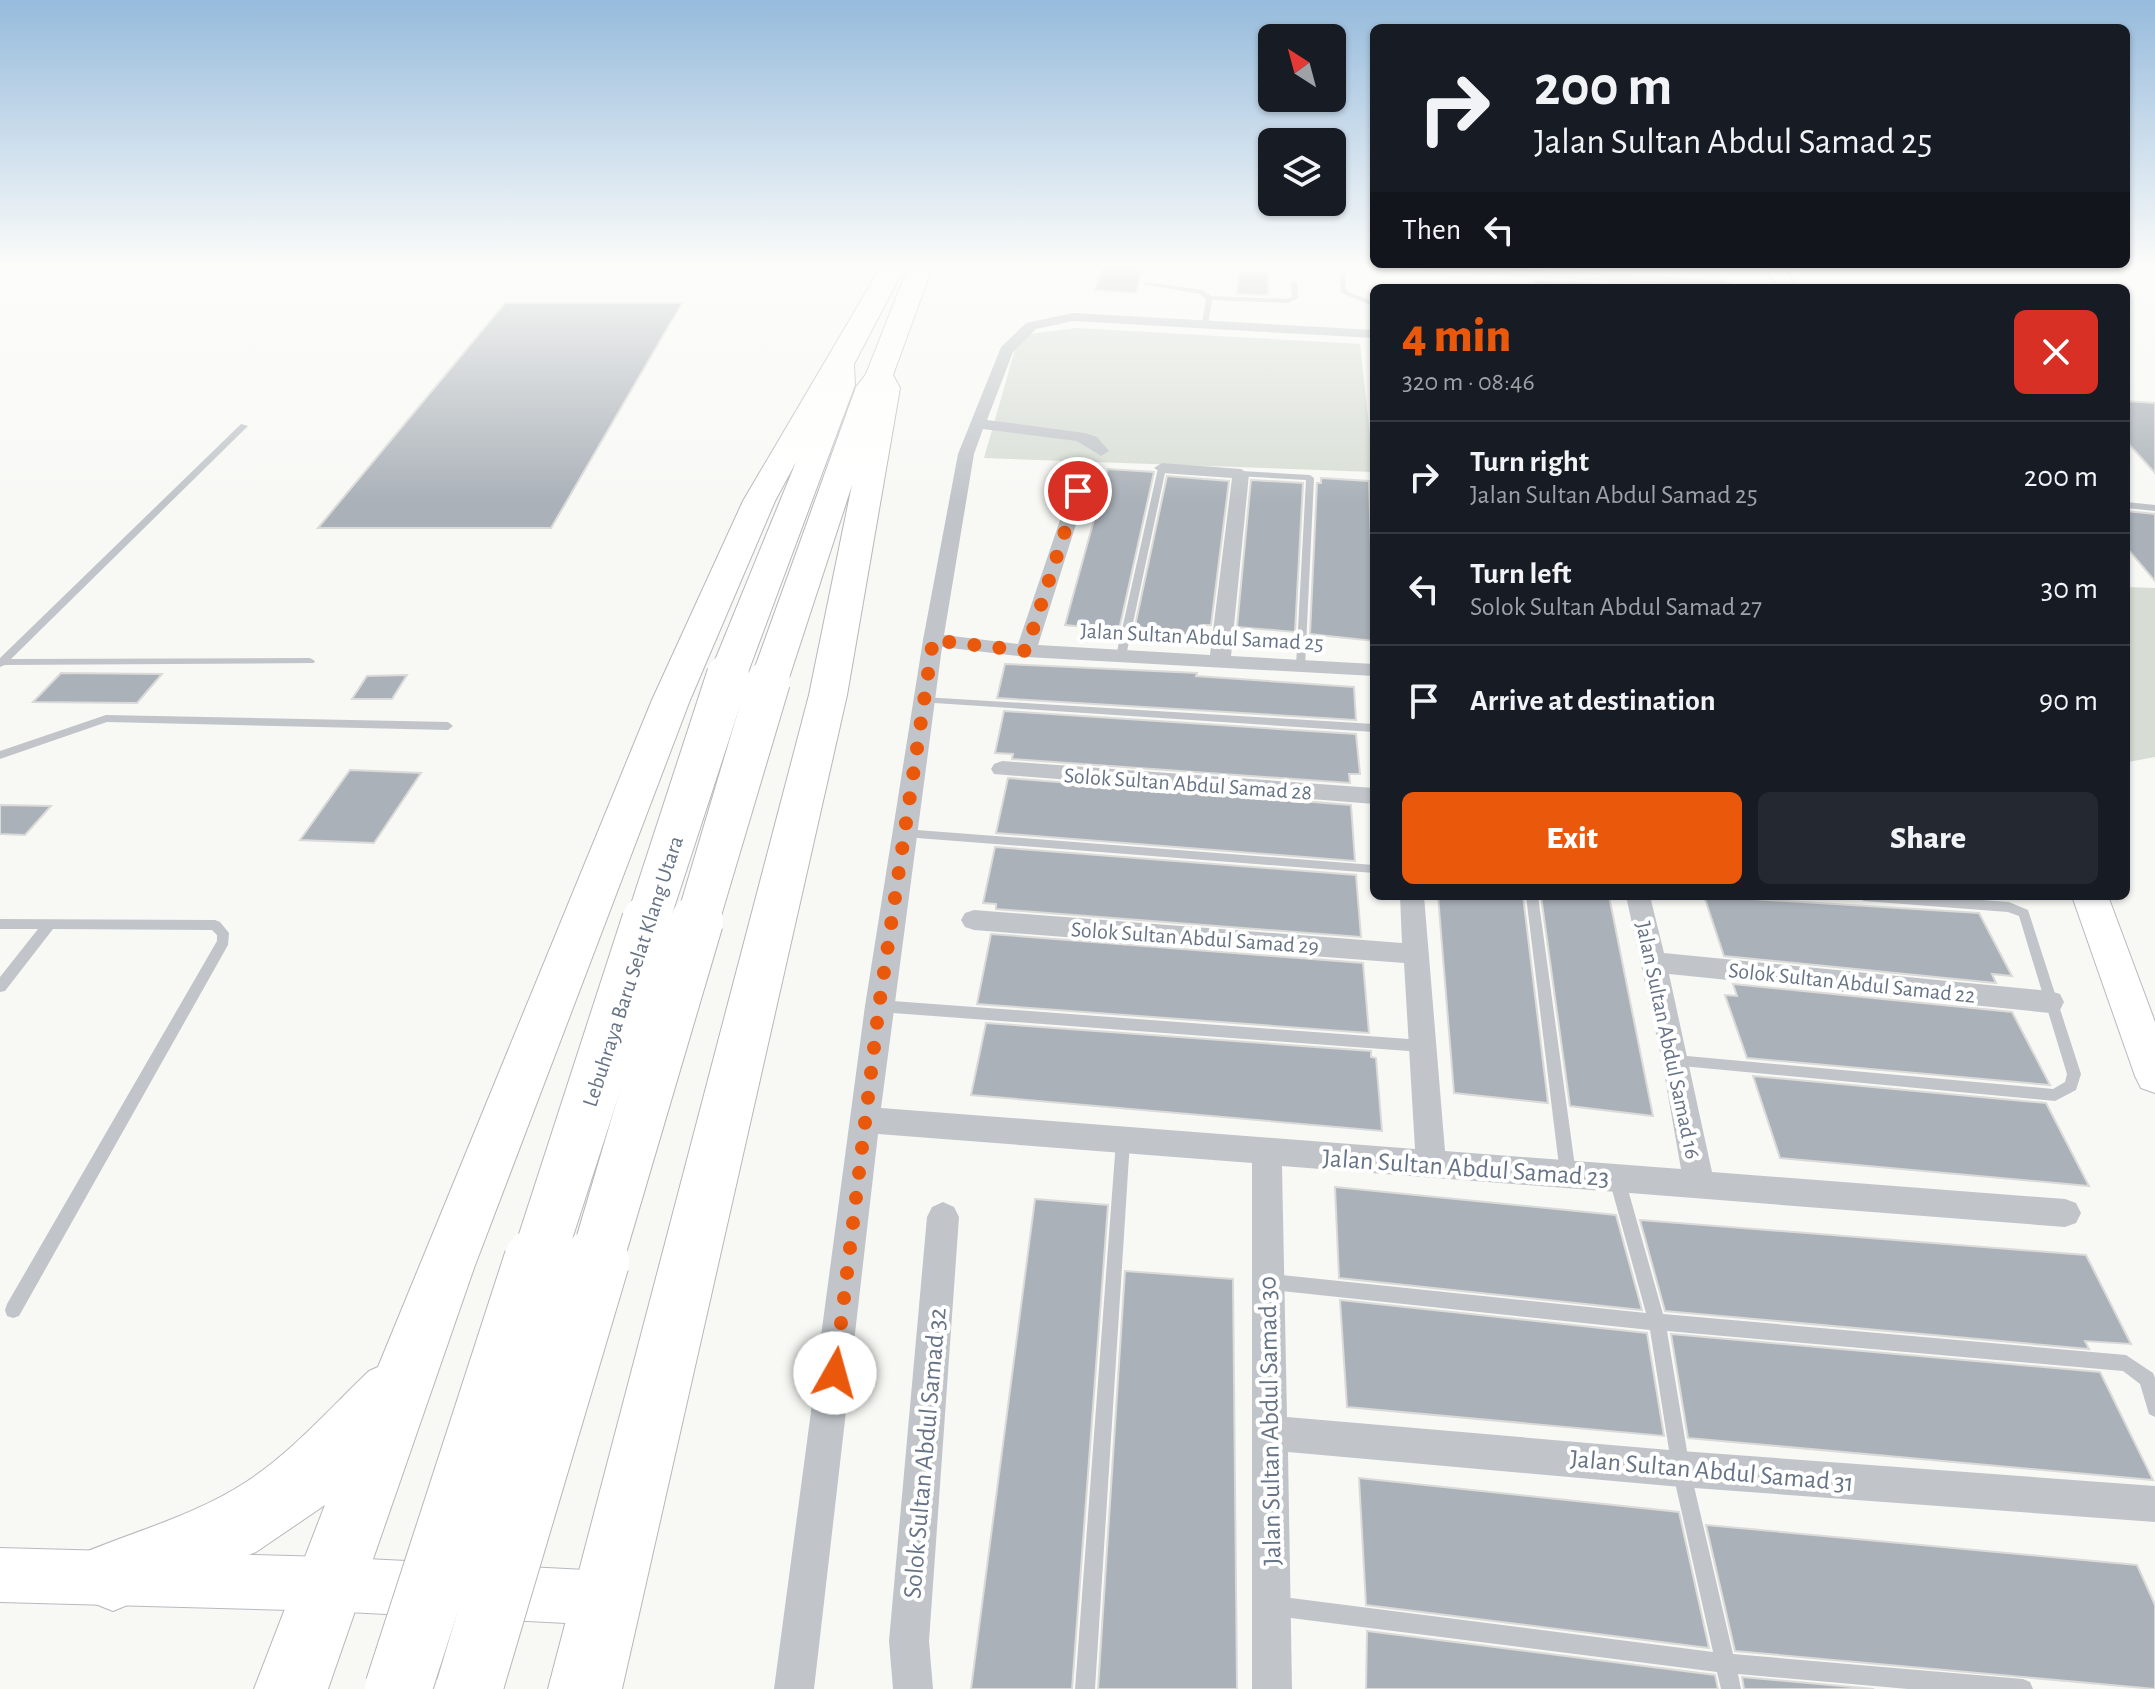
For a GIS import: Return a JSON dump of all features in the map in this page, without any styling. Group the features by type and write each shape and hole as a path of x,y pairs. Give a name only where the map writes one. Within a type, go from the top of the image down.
{"highway":[{"name":"Lebuhraya Baru Selat Klang Utara","path":"398,1689 749,678 870,387 860,370 868,344"},
{"name":"Lebuhraya Baru Selat Klang Utara","path":"860,370 875,344"},
{"path":"291,1689 401,1383 671,700 759,501 823,385 860,370 886,388 828,695 585,1689"},
{"name":"Lebuhraya Baru Selat Klang Utara","path":"469,1689 749,678"},
{"path":"113,1576 208,1541 271,1505 321,1462 401,1383"}],"street":[{"path":"794,1689 868,1120 879,1006 923,700 966,454 1006,350 1012,344"},
{"path":"978,424 1079,436 1091,440 1101,451"},
{"path":"1026,651 1087,464"},
{"path":"1162,468 1241,474 1220,660"},
{"name":"Jalan Sultan Abdul Samad 25","path":"933,640 1026,651 1370,670"},
{"name":"Solok Sultan Abdul Samad 28","path":"1002,769 1370,796"},
{"path":"1412,900 1431,1164"},
{"name":"Jalan Sultan Abdul Samad 16","path":"1639,900 1676,1061 1699,1185"},
{"path":"2091,900 2155,1076"},
{"name":"Solok Sultan Abdul Samad 29","path":"974,920 1416,954"},
{"name":"Solok Sultan Abdul Samad 22","path":"1654,962 2050,1002"},
{"name":"Jalan Sultan Abdul Samad 23","path":"868,1120 2065,1213"},
{"name":"Jalan Sultan Abdul Samad 30","path":"1267,1152 1272,1689"},
{"name":"Solok Sultan Abdul Samad 32","path":"913,1689 909,1641 943,1217"},
{"name":"Jalan Sultan Abdul Samad 31","path":"1269,1433 1681,1469 2155,1504"},
{"path":"0,1575 327,1584 605,1598"}],"lane":[{"path":"1,663 244,426"},
{"path":"1121,656 1162,468"},
{"path":"1241,474 1310,478 1301,666"},
{"path":"2130,505 2155,508"},
{"path":"1,663 310,661"},
{"path":"923,700 1370,728"},
{"path":"0,755 106,718 448,726"},
{"path":"904,833 1370,869"},
{"path":"1533,900 1568,1175"},
{"path":"1676,1061 2055,1095 2071,1086 2074,1074 2024,913 2017,908 1915,900"},
{"path":"0,924 215,925 223,933 223,941 13,1310"},
{"path":"0,987 49,925"},
{"path":"879,1006 1422,1046"},
{"path":"1085,1689 1123,1141"},
{"path":"1617,1179 1657,1322 1681,1469 1731,1689"},
{"path":"1268,1282 1657,1322 2126,1363 2147,1379 2155,1408"},
{"path":"1271,1606 1725,1663 2023,1689"}],"shaded area":[{"path":"1360,344 1370,435 1370,472 984,458 1016,346"},
{"path":"2130,587 2155,588 2155,757 2130,762"}],"building":[{"path":"471,344 658,344 551,528 318,528"},
{"path":"2130,401 2155,403 2155,473 2130,445"},
{"path":"1108,469 1154,472 1119,630 1065,625"},
{"path":"1167,476 1229,481 1211,625 1204,625 1202,637 1134,631"},
{"path":"1321,478 1369,481 1370,641 1310,634 1317,483 1321,483"},
{"path":"1251,480 1303,483 1295,632 1237,627"},
{"path":"2130,511 2155,514 2155,581 2130,552"},
{"path":"1005,664 1197,673 1196,676 1354,687 1356,720 997,698"},
{"path":"61,673 162,674 137,703 33,702"},
{"path":"407,675 392,699 352,699 367,676"},
{"path":"1004,711 1356,734 1360,774 1349,774 1350,783 1012,759 1013,754 995,753"},
{"path":"350,770 421,773 374,843 300,840"},
{"path":"1008,778 1351,805 1355,861 996,833"},
{"path":"0,805 51,806 25,835 0,834"},
{"path":"995,847 1356,875 1361,937 996,909 996,904 983,903"},
{"path":"1438,900 1523,900 1548,1103 1454,1093"},
{"path":"1542,900 1610,900 1653,1116 1570,1106"},
{"path":"1705,900 1769,900 1979,913 2012,976 1992,974 1996,983 1724,956"},
{"path":"991,934 1363,963 1369,1033 977,1004"},
{"path":"1733,984 2012,1012 2050,1085 1747,1058 1725,995 1737,996"},
{"path":"986,1023 1371,1051 1371,1057 1376,1058 1382,1131 971,1095"},
{"path":"1753,1076 2046,1103 2089,1186 1780,1158"},
{"path":"1335,1187 1616,1215 1642,1310 1339,1278"},
{"path":"1035,1199 1108,1205 1072,1689 971,1689"},
{"path":"1640,1220 2086,1255 2131,1344 2085,1341 2089,1349 1665,1311"},
{"path":"1125,1271 1233,1279 1237,1689 1098,1689"},
{"path":"1340,1300 1647,1333 1664,1436 1347,1407"},
{"path":"1671,1334 2100,1372 2153,1480 1688,1438"},
{"path":"1359,1478 1679,1512 1709,1648 1366,1605"},
{"path":"1706,1525 2137,1565 2155,1605 2155,1689 1735,1651"},
{"path":"1367,1631 1715,1675 1718,1689 1366,1689"},
{"path":"1742,1677 1874,1689 1744,1689"}],"route":[{"path":"835,1373 868,1120 879,1006 933,640 1026,651 1078,491"}]}
